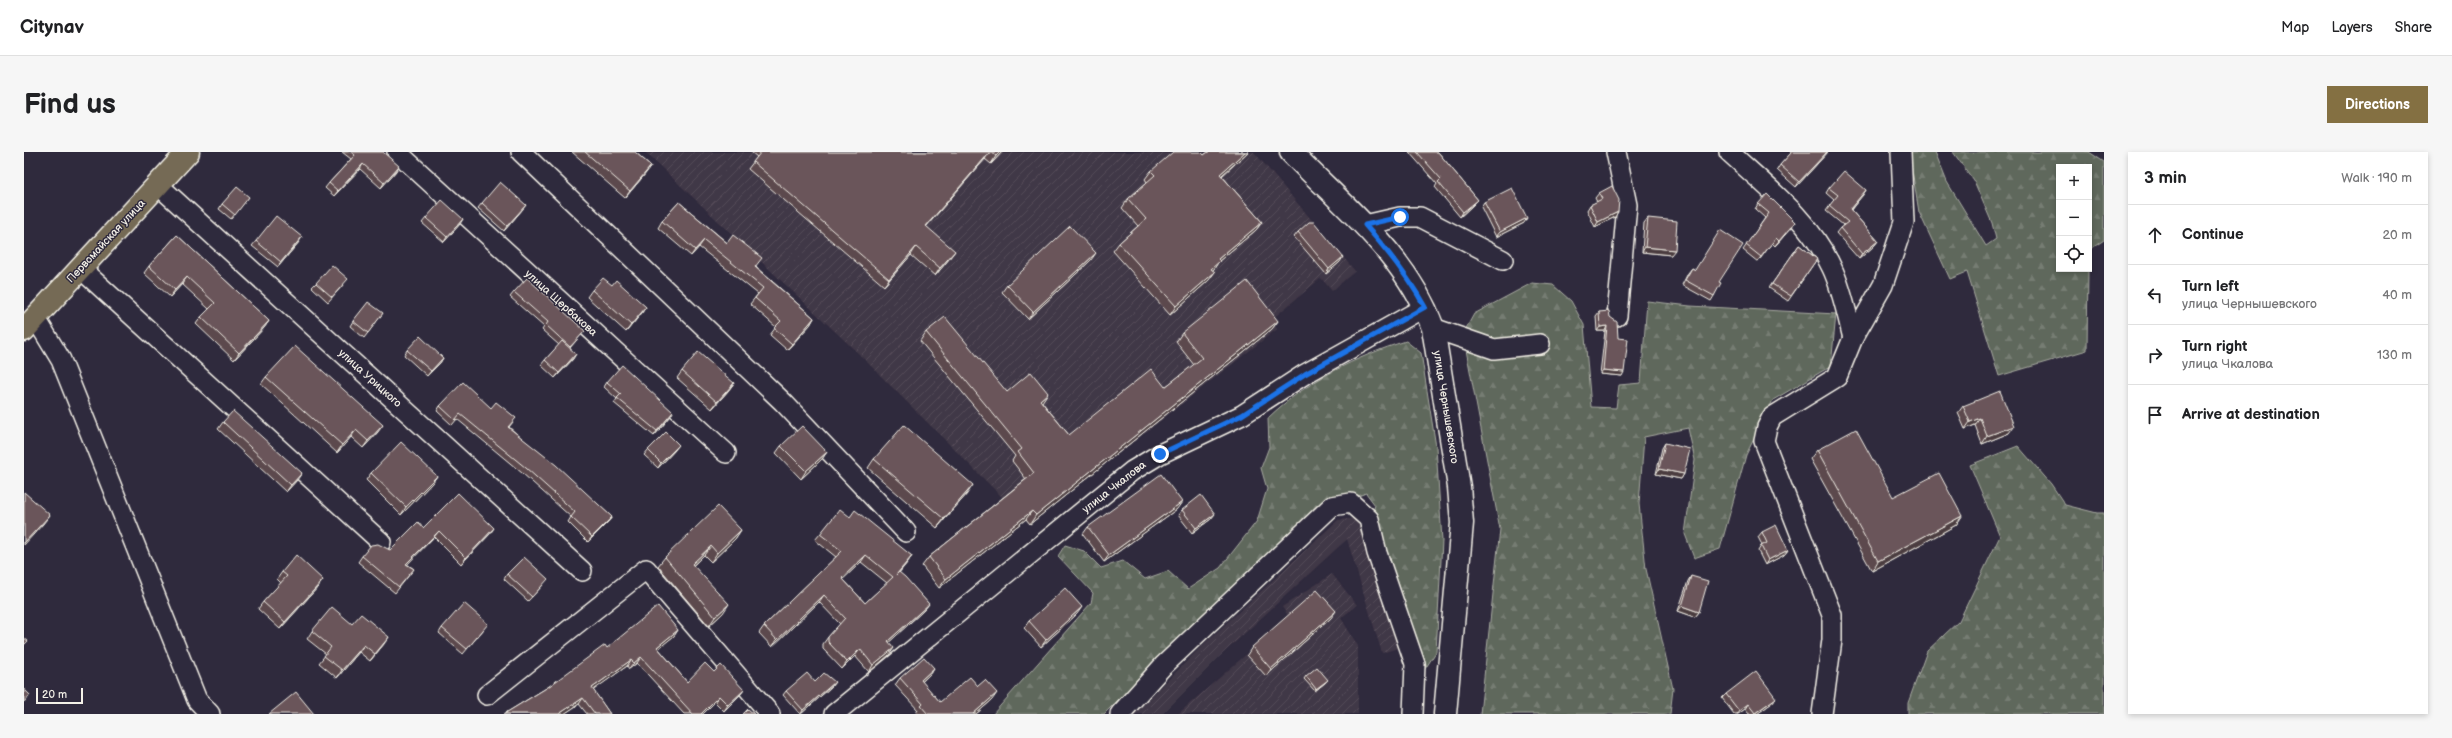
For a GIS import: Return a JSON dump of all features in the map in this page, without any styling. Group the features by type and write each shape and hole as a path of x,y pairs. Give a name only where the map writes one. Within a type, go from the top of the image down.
{"main road":[{"name":"Первомайская улица","path":"30,323 188,152"},
{"name":"улица Чернышевского","path":"1292,152 1392,254 1425,307 1433,328 1458,480 1462,523 1445,714"}],"street":[{"name":"улица Щербакова","path":"397,152 726,453"},
{"path":"521,152 783,402 906,532"},
{"path":"1616,152 1627,205 1617,316"},
{"path":"1729,152 1798,217 1818,243 1833,268 1853,338"},
{"path":"1822,714 1832,640 1832,615 1764,441 1767,427 1772,417 1837,377 1853,338 1883,285 1904,222 1901,152"},
{"name":"улица Урицкого","path":"158,184 582,571"},
{"path":"1365,225 1400,217 1420,217 1503,260"},
{"path":"81,269 381,542"},
{"name":"улица Чкалова","path":"834,714 1132,471 1160,454 1242,415 1305,374 1425,307"},
{"path":"30,323 62,360 197,700 210,714"},
{"path":"1433,328 1494,349 1540,344"},
{"path":"1120,714 1163,666 1332,506 1351,503 1369,519 1377,554 1415,664 1413,714"},
{"path":"487,695 646,569 770,714"}],"shaded area":[{"path":"645,152 1254,152 1355,271 1332,291 1321,278 1271,320 1277,329 1029,524 859,354"},
{"path":"1358,518 1401,647 1382,653 1347,539 1219,657 1162,714 1134,714 1205,643 1338,520"},
{"path":"1332,574 1357,605 1341,618 1358,646 1358,714 1178,714 1289,617 1282,607"}],"green space":[{"path":"1909,152 1935,152 1947,182 1986,246 1996,239 1992,223 1974,181 1953,152 2089,152 2104,162 2104,240 2092,248 2092,164 2056,164 2056,272 2088,272 2087,350 1999,376 1967,272 1950,279 1919,212"},
{"path":"1532,283 1553,285 1571,301 1584,325 1591,407 1616,408 1619,385 1641,383 1647,301 1690,306 1836,314 1831,366 1773,400 1746,455 1720,549 1694,558 1685,534 1695,460 1688,428 1644,437 1639,504 1646,569 1673,689 1670,714 1480,714 1500,529 1463,334 1474,314"},
{"path":"1406,341 1421,353 1436,447 1442,541 1436,652 1425,669 1415,664 1370,522 1375,505 1366,493 1332,506 1150,668 1104,714 993,714 1091,603 1093,593 1058,556 1065,545 1084,551 1101,568 1123,561 1145,579 1168,571 1188,589 1220,568 1257,521 1267,489 1261,468 1269,447 1268,418 1298,393 1332,372 1369,354"},
{"path":"2018,446 2051,484 2065,505 2097,513 2104,513 2104,714 1908,714 1908,703 1927,651 1959,621 2000,536 1970,465"}],"building":[{"path":"351,152 383,152 399,166 384,183 363,164 338,191 329,183 355,155"},
{"path":"585,152 635,152 651,166 630,191"},
{"path":"761,152 990,152 926,226 955,251 940,268 916,247 889,279 753,162"},
{"path":"991,152 1000,152 996,156"},
{"path":"1173,152 1201,152 1204,155 1208,152 1245,152 1220,174 1262,222 1218,259 1220,261 1211,269 1215,272 1176,306 1119,243 1146,219 1128,199 1155,175 1151,171"},
{"path":"1417,152 1438,152 1478,200 1463,212 1438,182 1441,179"},
{"path":"1792,152 1827,152 1799,182 1780,165"},
{"path":"1844,171 1866,190 1850,209 1878,241 1862,254 1840,228 1848,222 1829,206 1838,195 1829,188"},
{"path":"500,182 526,205 507,226 482,203"},
{"path":"1612,186 1619,200 1618,212 1598,222 1590,205 1602,199 1599,193"},
{"path":"237,187 249,197 235,215 222,204"},
{"path":"1512,188 1527,218 1500,232 1484,202"},
{"path":"1767,194 1795,222 1779,241 1776,238 1761,257 1746,245 1769,213 1758,204"},
{"path":"442,200 463,219 447,237 426,218"},
{"path":"679,202 727,243 733,235 762,258 755,267 814,318 792,344 774,328 781,321 755,298 763,288 704,240 695,250 662,221"},
{"path":"276,216 302,237 281,262 256,241"},
{"path":"1648,218 1677,221 1675,250 1645,247"},
{"path":"1309,222 1314,222 1343,257 1329,269 1298,232"},
{"path":"1070,226 1096,253 1033,312 1007,285"},
{"path":"1720,230 1743,245 1719,282 1721,283 1714,296 1685,280 1692,268 1695,270"},
{"path":"177,235 269,321 239,353 201,317 215,303 187,277 175,290 149,266"},
{"path":"1799,245 1817,259 1791,296 1772,284"},
{"path":"332,265 348,279 332,297 316,283"},
{"path":"527,278 585,331 570,347 546,325 548,322 514,292"},
{"path":"603,278 612,285 616,280 646,307 631,325 592,290"},
{"path":"1247,281 1278,321 1036,515 1032,511 946,579 929,557 1034,473 1018,452 1022,449 926,332 945,317 1007,392 1031,372 1048,393 1040,400 1069,435 1151,369 1165,387 1202,358 1182,333"},
{"path":"368,302 383,313 368,333 353,321"},
{"path":"1609,311 1610,317 1617,322 1618,338 1628,339 1624,372 1603,370 1607,326 1600,327 1599,312"},
{"path":"420,336 443,358 431,371 407,350"},
{"path":"562,341 576,354 559,373 545,360"},
{"path":"295,346 383,425 368,441 356,430 342,445 266,377"},
{"path":"698,352 734,383 717,402 682,371"},
{"path":"622,365 673,412 657,431 617,398 621,394 607,382"},
{"path":"463,382 491,408 496,402 516,418 508,427 556,465 612,517 592,537 571,517 575,512 526,468 460,414 455,420 440,406"},
{"path":"2000,391 2014,426 1987,436 1980,418 1970,422 1963,406"},
{"path":"233,411 302,473 291,485 223,422"},
{"path":"904,425 973,485 944,519 874,459"},
{"path":"802,426 827,452 806,471 781,446"},
{"path":"1856,429 1893,497 1939,473 1962,516 1878,561 1817,450"},
{"path":"666,432 679,445 661,463 648,450"},
{"path":"401,442 437,476 406,507 371,473"},
{"path":"1665,443 1690,449 1684,474 1659,469"},
{"path":"1161,474 1182,502 1109,555 1088,527"},
{"path":"24,492 50,515 24,543"},
{"path":"458,493 494,528 466,558 439,531 406,564 414,569 399,587 362,556 371,545 378,544 390,550 418,522 423,528"},
{"path":"1201,495 1215,514 1196,528 1182,510"},
{"path":"718,506 741,530 717,553 711,546 692,564 729,604 715,617 665,557"},
{"path":"840,509 850,517 855,510 912,556 896,575 899,572 905,577 929,604 888,641 894,648 873,665 860,649 847,662 828,642 828,637 845,618 824,595 777,640 764,626 842,551 820,534","holes":["866,555 893,577 865,603 842,578"]},
{"path":"1776,525 1788,550 1768,560 1761,546 1767,543 1762,532"},
{"path":"296,555 323,580 285,622 263,602 287,576 282,572"},
{"path":"524,557 548,579 532,597 507,574"},
{"path":"1691,576 1708,581 1699,612 1682,606"},
{"path":"1065,588 1082,607 1046,640 1029,621"},
{"path":"1317,590 1336,611 1271,669 1252,647"},
{"path":"464,603 488,624 467,649 442,628"},
{"path":"658,606 678,630 657,647 687,682 705,663 714,672 721,665 744,690 728,705 719,696 701,714 693,714 641,657 634,663 631,660 592,688 610,714 595,714 583,698 559,714 504,714 548,687 605,645 607,648"},
{"path":"332,607 352,624 361,614 389,637 375,654 364,645 342,670 324,656 331,647 312,631"},
{"path":"24,638 28,641 24,645"},
{"path":"924,657 934,668 921,680 940,702 970,677 978,686 985,680 997,693 973,714 928,714 921,706 923,704 900,678"},
{"path":"1317,667 1328,680 1316,689 1306,676"},
{"path":"1756,671 1776,698 1755,713 1748,704 1739,711 1726,694"},
{"path":"807,673 815,682 824,673 835,682 803,710 786,691"},
{"path":"24,689 30,695 24,702"},
{"path":"296,692 314,714 269,714"},
{"path":"748,709 754,714 743,714"}],"route":[{"path":"1160,454 1186,440 1242,415 1305,374 1425,307 1392,254 1365,225 1400,217"}]}
